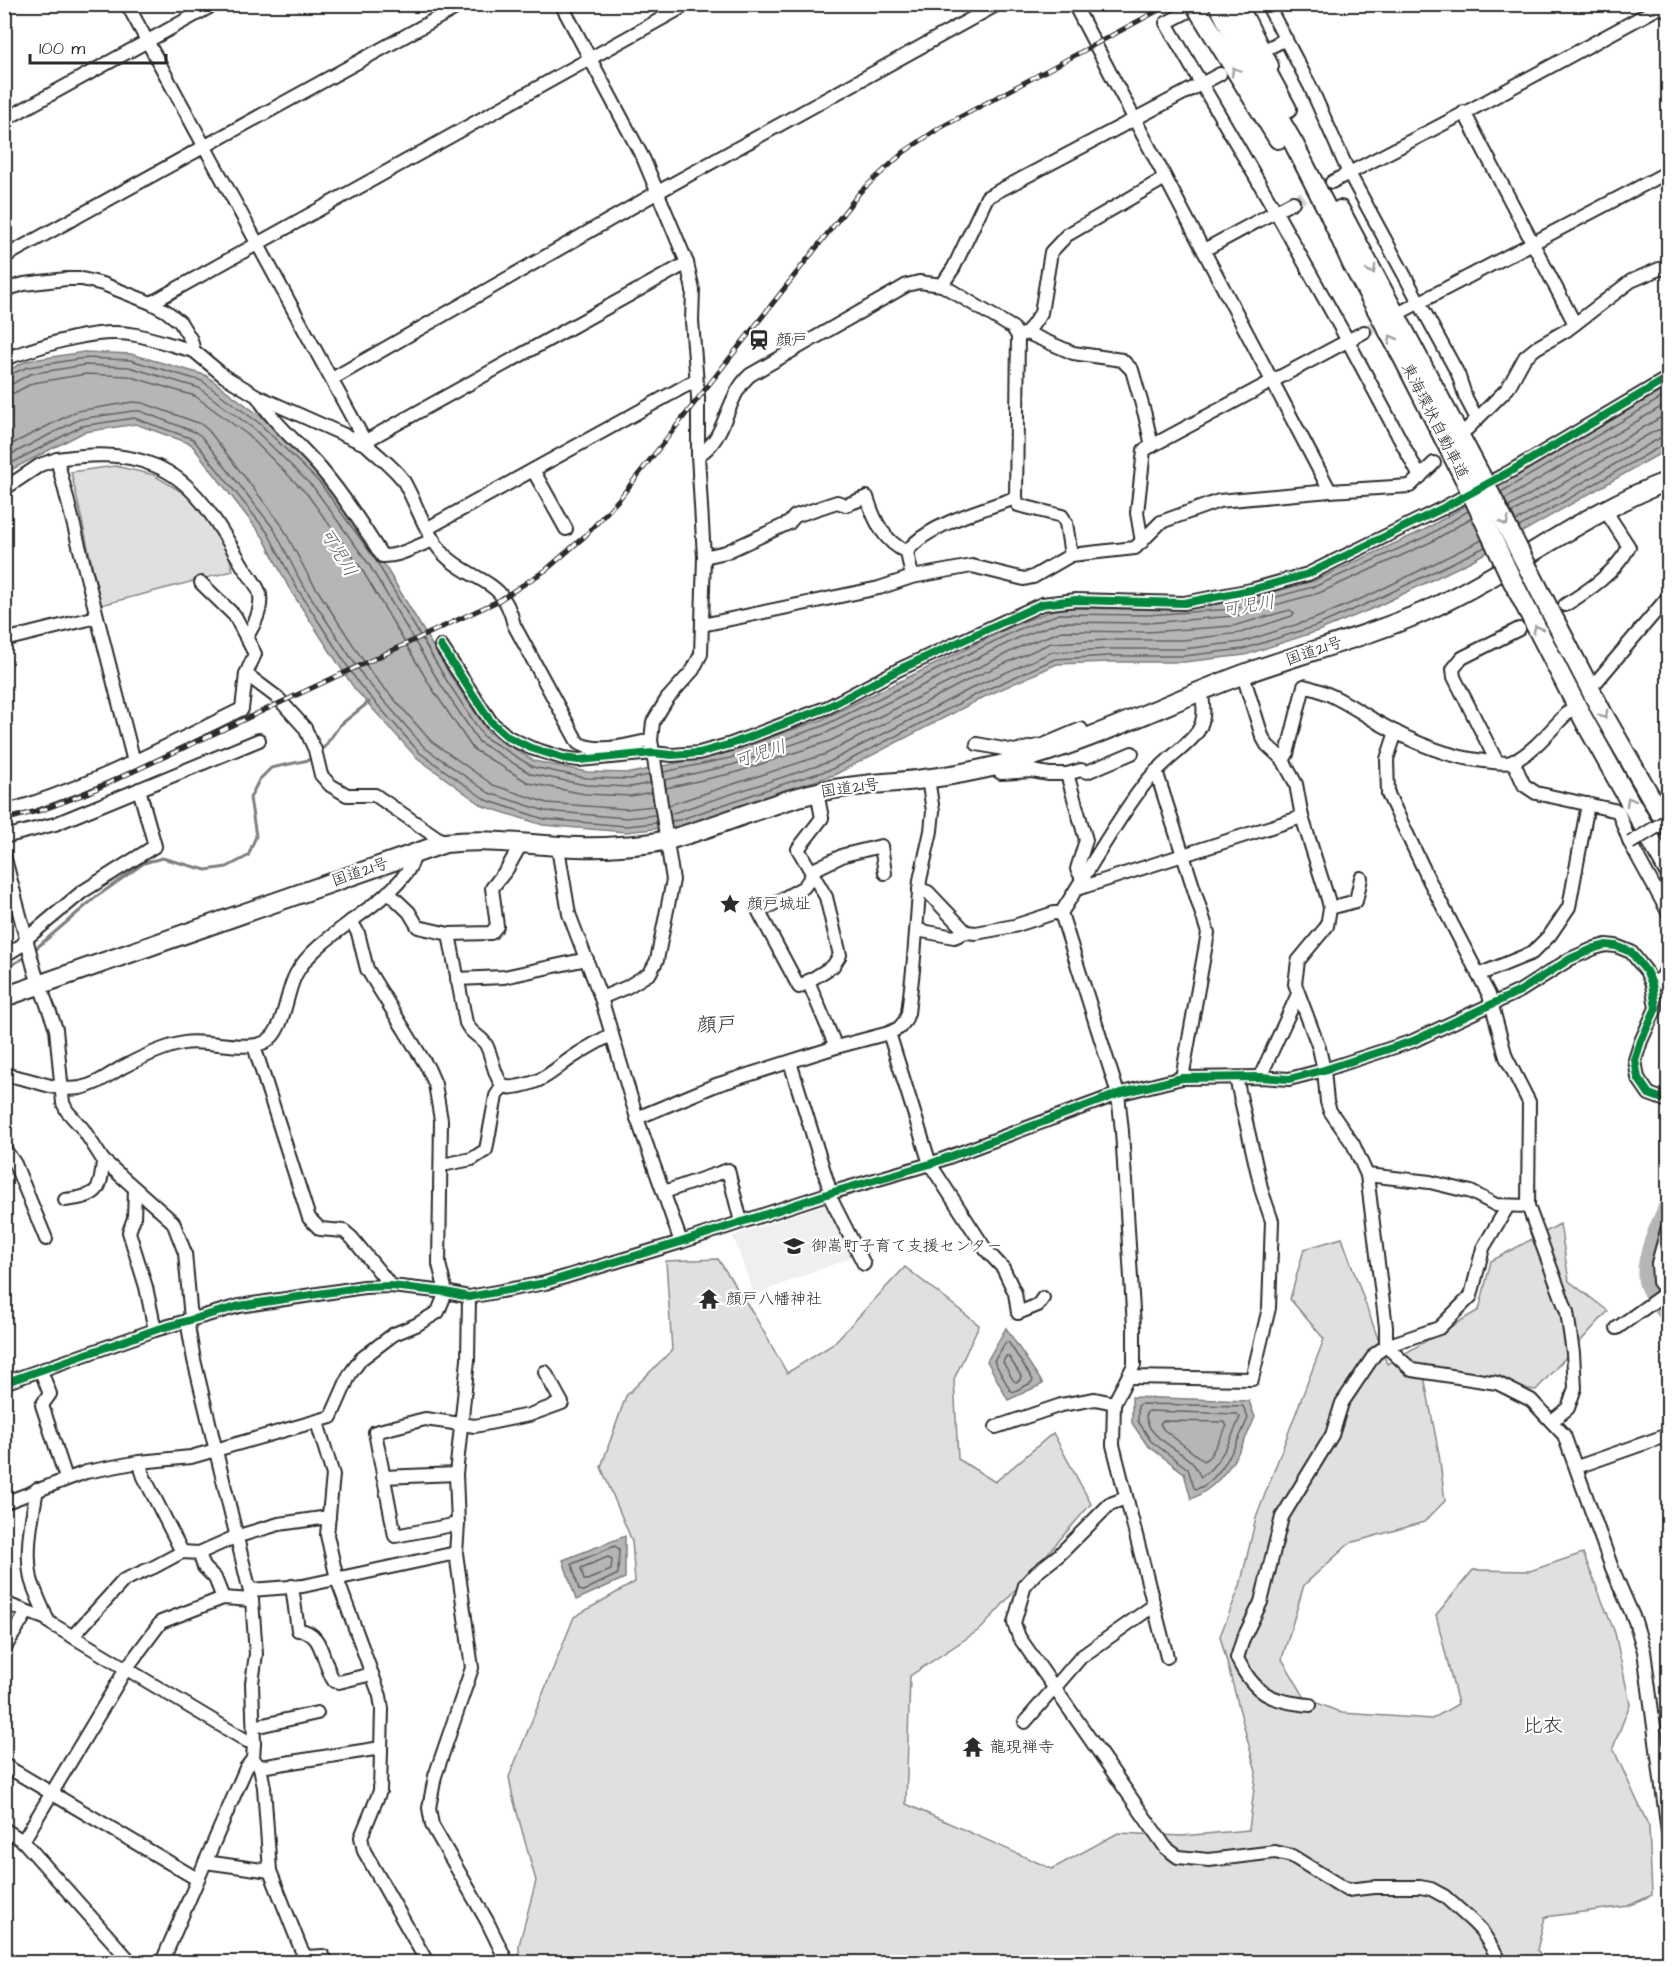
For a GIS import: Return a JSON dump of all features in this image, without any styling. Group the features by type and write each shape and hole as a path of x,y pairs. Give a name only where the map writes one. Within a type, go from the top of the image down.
{"highway":[{"name":"東海環状自動車道","path":"1218,4 1263,91 1294,144 1352,264 1403,358 1529,570 1602,712 1668,827"},
{"name":"東海環状自動車道","path":"1231,4 1296,125 1473,479 1512,580 1585,722 1668,870"},
{"path":"1237,4 1296,125"},
{"path":"1199,7 1352,264"},
{"name":"国道21号","path":"4,997 445,843 470,840 558,848 619,847 817,792 928,779 997,766 1016,756 1058,749 1243,675 1427,610 1472,587 1637,493 1668,482"}],"street":[{"path":"127,4 367,445 402,478 434,540 448,559 497,589 510,609 514,625 578,743 584,746 652,747 672,755 699,753 784,726 828,707 911,664 1042,604 1076,600 1184,603 1251,590 1308,574 1492,482 1668,378"},
{"path":"4,120 148,43 215,4"},
{"path":"4,256 463,4"},
{"path":"561,4 644,160 687,262 693,290 692,321 704,557 701,654 693,670 667,699 653,722 652,747 673,880 657,960 650,974 601,998"},
{"path":"151,303 688,4"},
{"path":"332,379 658,192 998,4"},
{"path":"1074,4 1330,491"},
{"path":"1267,4 1310,86 1349,173 1458,374 1466,398 1477,419"},
{"path":"1199,7 1166,23 1276,212 1420,477"},
{"path":"1332,182 1658,8 1668,11"},
{"path":"1268,48 1286,39"},
{"path":"942,285 954,267 987,197 1220,74"},
{"path":"1464,112 1575,324"},
{"path":"1401,312 1668,172"},
{"path":"1071,555 1066,523 1062,516 1018,505 1016,498 1022,335 1041,313 1052,252 1066,235 1165,178"},
{"path":"1204,250 1293,201"},
{"path":"367,445 371,438 687,262"},
{"path":"1467,429 1508,388 1526,357 1536,348 1575,324 1631,281 1659,269 1668,268"},
{"path":"4,290 24,285 82,279 104,284 166,311 180,322 191,340 194,351"},
{"path":"698,455 709,449 717,436 741,382 907,285 919,282 942,285 1022,335 1073,353 1122,360 1132,370 1152,446"},
{"path":"1142,542 1137,513 1144,450 1364,332"},
{"path":"4,359 75,338 108,333 135,335 194,351 224,376 257,396 367,445"},
{"path":"428,528 696,380"},
{"path":"257,396 264,408 338,489 382,556 392,557 434,540"},
{"path":"4,489 40,465 57,459 92,455 125,457 156,466 183,483 201,501 222,530 260,594 258,616 246,638"},
{"path":"57,459 134,762"},
{"path":"702,625 972,566 1024,579 1033,577 1071,555 1135,549 1161,522 1219,501 1410,486 1434,463"},
{"path":"533,470 566,529"},
{"path":"704,557 726,552 789,523 795,516 837,502 846,505 867,497 872,513 885,536 907,552"},
{"path":"912,578 907,552 912,544 952,521 1016,498"},
{"path":"1565,604 1583,594 1622,560 1629,547 1605,510"},
{"path":"4,812 63,794 242,709 246,674 255,654 235,616 201,583"},
{"path":"1598,681 1668,597"},
{"path":"4,640 97,617"},
{"path":"1497,762 1454,677 1453,669 1462,658 1519,629"},
{"path":"441,646 491,722 508,737 550,754 579,760 652,747"},
{"path":"246,674 278,698 305,728 315,750 321,775 330,785 347,795 375,795 445,843"},
{"path":"1243,675 1262,736 1267,745 1283,760 1296,784 1302,817 1324,879 1330,908 1327,926 1298,961 1295,984 1314,1030 1324,1070 1330,1111 1353,1144 1367,1176 1386,1327 1386,1346 1412,1370 1497,1383 1531,1400 1564,1435 1612,1568 1635,1621 1644,1651 1666,1799 1668,1832"},
{"path":"1283,760 1287,754 1304,686 1318,689 1396,732 1443,754 1508,763 1522,756 1570,710"},
{"path":"1167,1657 1113,1445 1114,1403 1134,1365 1134,1327 1118,1094 1061,913 1141,789 1156,771 1197,733 1203,719 1204,701 1201,692"},
{"path":"976,744 1016,756 1082,729"},
{"path":"1396,732 1387,759 1388,794 1492,1005 1506,1057 1529,1102 1528,1206 1567,1312 1573,1353 1575,1388 1568,1408 1552,1421"},
{"path":"4,837 55,824 259,740"},
{"path":"997,766 1000,773 1016,771 1067,774 1080,770 1087,772 1132,753"},
{"path":"1513,761 1524,785 1536,793 1618,811 1630,843 1668,912"},
{"path":"1156,771 1208,933 1182,1078"},
{"path":"1067,774 1086,840 1077,869 1079,883"},
{"path":"638,1118 716,1085 836,1047 890,1033 905,1021 908,1013 917,930 919,889 933,811 928,779"},
{"path":"4,956 22,945 27,938 82,892 155,846 140,789"},
{"path":"817,792 822,818 798,849 812,872 826,897 840,955 833,966 799,987 759,912 804,887 812,872 844,855 881,846 885,873"},
{"path":"1478,975 1532,953 1550,936 1569,907 1588,804"},
{"path":"1079,883 1184,855 1302,817"},
{"path":"1630,843 1668,820"},
{"path":"388,892 409,912 418,927 449,934 492,933 497,926 492,888 507,868 516,843"},
{"path":"558,848 569,914 601,998 638,1118 681,1242"},
{"path":"4,1075 20,1077 61,1089 81,1088 98,1082 156,1051 175,1045 188,1042 254,1046 265,1042 280,1028 287,994 296,973 307,957 388,892 413,863 415,852"},
{"path":"4,855 39,986 56,1029 63,1103 103,1160 173,1222 182,1241 187,1267 189,1319 194,1360 235,1537 251,1595 256,1634 252,1683 254,1743 267,1822 270,1871 305,1960 324,1956 327,1962"},
{"path":"1330,908 1356,901 1361,878"},
{"path":"919,889 928,892 966,932"},
{"path":"917,930 954,937 966,932 976,933 1014,926 1054,913 1061,913"},
{"path":"4,1503 66,1478 102,1468 191,1457 332,1417 350,1374 361,1359 394,1334 438,1312 446,1292 440,1264 441,1120 435,1084 428,1068 367,969 357,933 351,921"},
{"path":"449,934 466,1023 471,1033 484,1041 498,1079 503,1085 510,1088 536,1083 552,1074 574,1056 612,1034"},
{"path":"4,1383 189,1319 271,1300 364,1287 391,1286 469,1297 545,1283 681,1242 830,1192 930,1164 1118,1094 1182,1078 1290,1079 1324,1070 1413,1041 1520,991 1570,958 1606,945 1631,952 1646,971 1652,984 1656,1008 1635,1060 1638,1078 1649,1094 1668,1101"},
{"path":"458,979 504,976 587,959"},
{"path":"1652,984 1662,978 1668,965"},
{"path":"808,981 836,1047"},
{"path":"1260,1077 1298,994"},
{"path":"890,1033 930,1164 986,1250 1003,1268 1016,1293 1018,1313 1038,1305 1043,1298"},
{"path":"254,1046 309,1218 320,1229 344,1231 391,1286"},
{"path":"790,1062 831,1199 864,1264"},
{"path":"1128,1377 1252,1379 1269,1308 1272,1221 1262,1192 1236,1078"},
{"path":"442,1165 472,1159 486,1150 496,1096 503,1085"},
{"path":"4,1148 15,1164 46,1239"},
{"path":"65,1200 88,1197 97,1190 101,1183 103,1160"},
{"path":"664,1192 728,1170 741,1222"},
{"path":"1367,1176 1448,1186 1470,1192 1489,1203 1528,1206"},
{"path":"135,1188 134,1218 129,1232 146,1287 155,1330"},
{"path":"1310,1705 1285,1703 1270,1697 1250,1681 1237,1658 1243,1639 1261,1602 1282,1517 1286,1507 1321,1456 1332,1435 1342,1403 1375,1354 1386,1346 1438,1328 1471,1296 1483,1248 1508,1206"},
{"path":"1617,1328 1668,1293 1659,1282 1658,1263 1668,1227"},
{"path":"469,1297 468,1360 456,1473 458,1524 456,1554 472,1668 435,1776 429,1808 432,1825 487,1921 507,1962"},
{"path":"41,1371 50,1394 42,1405 66,1478"},
{"path":"458,1524 395,1536 375,1432 425,1419 475,1426 529,1415 562,1402 545,1372"},
{"path":"996,1427 1061,1405 1095,1399 1114,1403"},
{"path":"317,1422 333,1475 327,1535 337,1579 380,1696 382,1709 380,1791 361,1837 364,1851 427,1962"},
{"path":"1577,1467 1668,1435"},
{"path":"139,1462 144,1477 182,1552"},
{"path":"383,1477 456,1473"},
{"path":"37,1489 31,1525 29,1565 32,1581 50,1623 247,1742 254,1743"},
{"path":"1126,1498 1110,1504 1059,1555 1030,1578 1022,1591 1014,1623 1019,1637 1172,1854 1178,1857 1209,1860 1275,1852 1292,1856 1347,1890 1374,1887 1431,1889 1444,1896 1481,1930 1491,1957 1501,1962"},
{"path":"73,1636 124,1580 182,1552 199,1553 235,1537 279,1524 329,1517"},
{"path":"199,1553 204,1567 215,1578 223,1598"},
{"path":"23,1841 126,1669 161,1622 223,1598 303,1586 456,1554"},
{"path":"292,1586 298,1630 303,1630 316,1637 334,1681 339,1682 372,1674"},
{"path":"4,1603 47,1619"},
{"path":"1025,1722 1081,1657 1153,1606"},
{"path":"4,1649 27,1612"},
{"path":"254,1727 317,1713"},
{"path":"162,1962 246,1768 256,1763 381,1748"},
{"path":"4,1765 197,1879"},
{"path":"4,1829 23,1841 130,1962"},
{"path":"205,1862 270,1871"}],"shaded area":[{"path":"115,466 154,475 185,494 203,511 226,544 233,571 101,605 71,472"},
{"name":"御嵩町子育て支援センター","path":"831,1202 855,1256 754,1295 733,1236"},
{"path":"1560,1224 1569,1281 1608,1311 1536,1390 1424,1376 1439,1454 1445,1501 1424,1522 1350,1543 1304,1585 1282,1659 1305,1698 1342,1713 1432,1719 1458,1704 1436,1615 1473,1570 1530,1571 1583,1553 1615,1633 1630,1704 1613,1748 1649,1827 1652,1895 1628,1906 1545,1917 1537,1950 1547,1962 519,1962 519,1945 536,1881 509,1777 574,1617 635,1582 632,1541 601,1467 626,1396 672,1350 666,1261 718,1259 753,1313 787,1373 832,1345 905,1267 979,1325 954,1379 958,1459 995,1482 1053,1433 1091,1504 982,1628 910,1676 906,1804 1052,1869 1118,1833 1182,1836 1249,1830 1256,1772 1220,1636 1240,1586 1256,1518 1324,1339 1290,1299 1304,1249 1342,1238 1387,1364 1479,1310 1491,1261"}],"water":[{"name":"可児川","path":"84,352 131,354 205,375 263,418 324,479 379,556 450,675 488,732 534,761 587,772 631,773 728,752 821,720 1015,625 1058,608 1147,609 1231,603 1314,581 1424,530 1668,387 1668,449 1471,561 1376,607 1318,631 1245,655 1184,662 1057,664 984,697 834,775 680,826 626,832 543,825 483,806 416,757 354,688 289,588 263,537 191,444 136,424 84,432 5,473 5,372 26,361"},
{"path":"1006,1328 1043,1384 1008,1400 987,1361"},
{"path":"1132,1397 1249,1401 1255,1417 1238,1454 1230,1465 1213,1485 1191,1499 1184,1473 1147,1445 1132,1423"},
{"path":"625,1536 625,1578 576,1600 563,1560"}],"waterway":[{"path":"320,753 340,725 369,702"},
{"path":"34,950 96,897 144,863 162,858 206,870 227,867 248,856 256,836 250,798 259,780 271,768 313,759"},
{"path":"4,969 26,957"},
{"path":"1668,1203 1652,1241 1645,1272 1649,1289 1668,1316"}],"tunnel":[{"path":"1293,202 1332,182"},
{"path":"1364,332 1390,318"}],"railway":[{"path":"4,820 45,809 85,794 498,601 546,570 585,536 620,498 860,192 904,152 938,129 1170,4"}],"cycle path":[{"path":"441,646 491,722 508,737 531,748 563,758 579,760 653,753 672,755 699,753 731,744 828,707 900,669 1042,604 1076,600 1184,603 1251,590 1308,574 1443,508 1511,471 1668,378"},
{"path":"4,1383 155,1330 239,1306 364,1287 391,1286 469,1297 545,1283 681,1242 830,1193 930,1164 1118,1094 1182,1078 1289,1079 1324,1070 1413,1041 1520,991 1570,959 1606,945 1631,952 1646,971 1652,984 1656,1008 1635,1060 1638,1078 1649,1094 1668,1101"}],"place":[{"name":"顔戸","path":"759,340"},
{"name":"顔戸城址","path":"730,904"},
{"name":"御嵩町子育て支援センター","path":"794,1246"},
{"name":"顔戸八幡神社","path":"709,1299"},
{"name":"龍現禅寺","path":"973,1747"}],"district":[{"name":"顔戸","path":"717,1025"},
{"name":"比衣","path":"1543,1726"}]}
